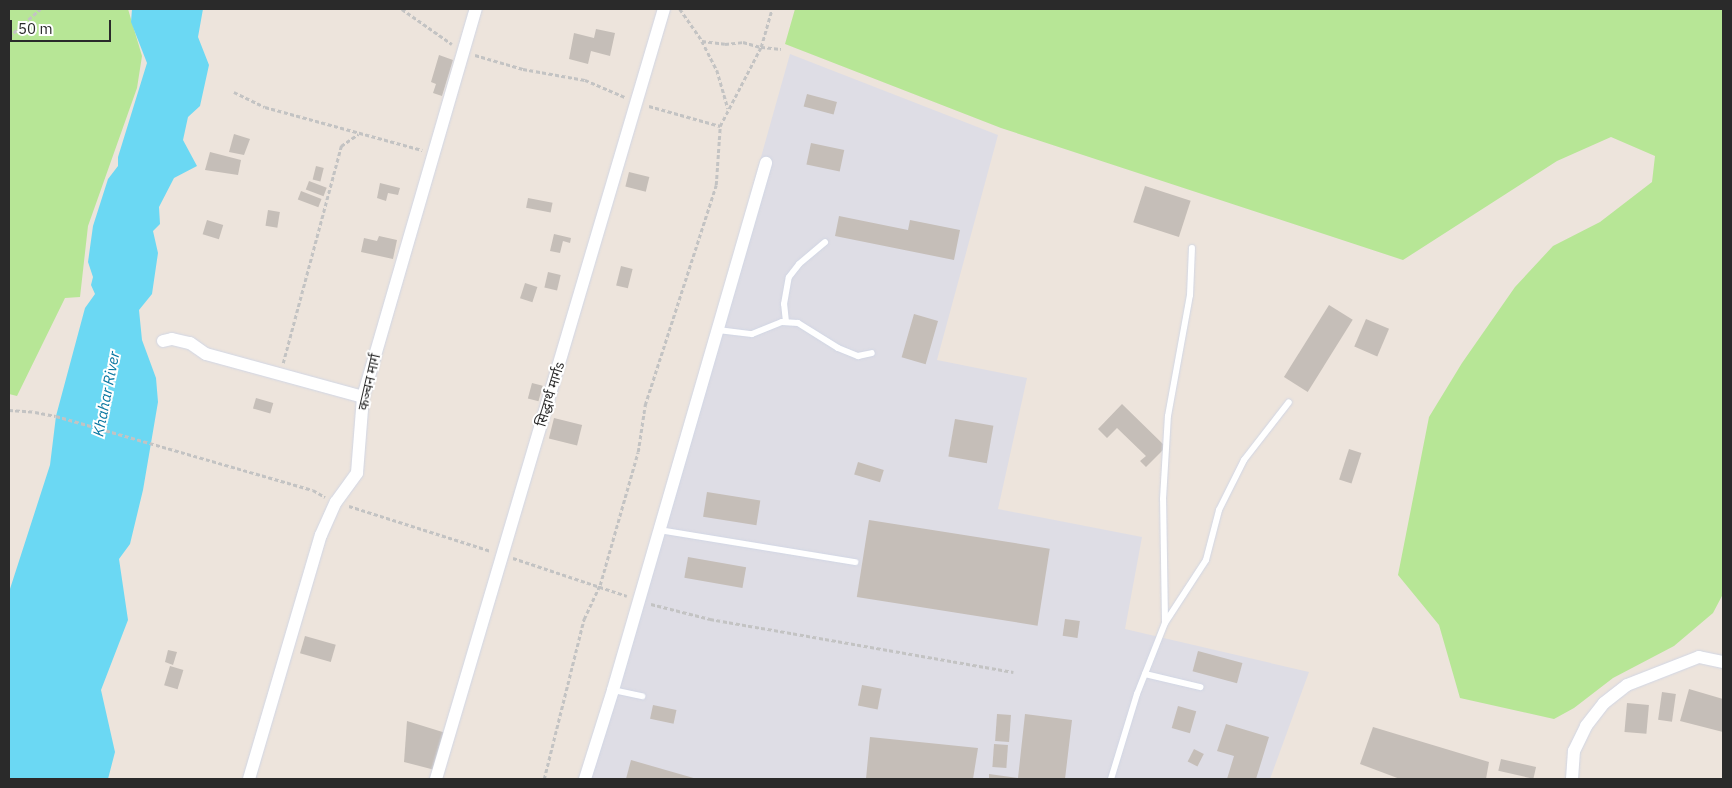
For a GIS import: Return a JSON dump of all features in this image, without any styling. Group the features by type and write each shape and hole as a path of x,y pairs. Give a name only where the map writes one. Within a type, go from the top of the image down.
{"street":[{"name":"कञ्चन मार्ग","path":"250,779 321,535 336,502 357,473 363,397 476,9"},
{"name":"सिद्धार्थ मार्गs","path":"436,779 664,9"},
{"path":"584,779 613,690 766,164"},
{"path":"163,341 172,339 190,343 206,354 363,397"},
{"path":"1572,779 1574,751 1586,726 1604,703 1627,685 1699,657 1723,662"}],"lane":[{"path":"786,322 784,304 789,276 799,264 825,242"},
{"path":"1165,623 1163,499 1168,416 1190,295 1192,248"},
{"path":"718,330 752,334 786,322 798,323 838,348 858,356 872,352"},
{"path":"1111,779 1145,674 1165,623 1206,560 1219,510 1244,460 1289,402"},
{"path":"659,530 855,562"},
{"path":"1145,674 1200,688"},
{"path":"613,690 642,696"}],"path":[{"path":"9,37 40,9"},
{"path":"402,9 462,52 523,69 585,80 636,102 720,126"},
{"path":"680,9 702,41 717,70 728,110"},
{"path":"544,779 584,619 600,586 638,452 645,405 716,185 720,126 761,47 772,9"},
{"path":"702,41 725,44 743,42 761,47 781,49"},
{"path":"234,92 265,107 402,147 433,152"},
{"path":"279,374 331,190 341,146 358,134"},
{"path":"9,410 56,416 313,490 336,502 639,600 710,619 1013,672"}],"shaded area":[{"path":"790,54 998,135 937,360 1027,378 998,509 1142,537 1125,629 1309,672 1270,779 586,779"}],"green space":[{"path":"9,9 128,9 142,56 137,88 88,226 80,297 65,298 17,396 9,394"},
{"path":"795,9 1723,9 1723,594 1713,613 1674,646 1613,678 1574,708 1554,719 1460,698 1439,625 1398,575 1429,417 1462,363 1515,287 1553,246 1600,222 1652,182 1655,156 1611,137 1557,161 1403,260 1001,128 785,44"}],"water":[{"name":"Khahar River","path":"132,9 203,9 198,37 209,65 200,106 188,117 183,140 197,166 174,178 159,207 160,224 153,231 158,253 152,294 139,310 142,340 156,378 158,402 143,490 130,544 119,559 128,620 101,690 115,752 108,779 9,779 9,592 50,465 56,416 85,308 95,294 91,285 93,277 88,262 93,226 108,179 118,166 118,157 147,63 131,22"}],"building":[{"path":"596,29 615,33 610,56 591,51 588,64 569,59 574,33 594,38"},
{"path":"439,55 453,60 442,96 433,93 436,84 431,82"},
{"path":"807,94 837,102 834,115 804,107"},
{"path":"234,134 250,139 244,155 229,152"},
{"path":"811,143 844,150 840,172 806,165"},
{"path":"210,152 241,160 238,175 205,170"},
{"path":"316,166 324,168 320,182 313,180"},
{"path":"629,172 649,177 646,192 625,187"},
{"path":"309,181 327,188 324,196 306,189"},
{"path":"380,183 400,188 398,195 388,193 386,201 377,198"},
{"path":"1145,186 1191,201 1179,237 1133,222"},
{"path":"301,191 322,199 318,207 298,199"},
{"path":"528,198 553,203 551,213 526,208"},
{"path":"268,210 280,212 277,228 265,226"},
{"path":"839,216 908,230 910,220 960,230 954,260 835,236"},
{"path":"207,220 223,225 219,239 203,234"},
{"path":"554,234 571,238 570,243 563,241 560,253 550,251"},
{"path":"379,236 397,240 393,259 361,252 364,238 377,241"},
{"path":"621,266 633,269 628,288 616,285"},
{"path":"548,272 561,275 557,291 544,288"},
{"path":"525,283 537,287 532,302 520,298"},
{"path":"1329,305 1353,320 1308,392 1284,377"},
{"path":"914,314 938,321 926,364 902,357"},
{"path":"1366,319 1389,329 1377,356 1354,347"},
{"path":"532,383 543,386 538,401 528,398"},
{"path":"256,398 273,403 270,414 253,409"},
{"path":"1122,404 1166,447 1146,467 1140,461 1146,456 1117,428 1107,438 1098,429"},
{"path":"554,418 582,425 577,445 549,438"},
{"path":"955,419 993,426 987,463 948,456"},
{"path":"1349,449 1361,453 1351,483 1339,479"},
{"path":"858,462 884,470 880,482 854,474"},
{"path":"707,492 760,500 756,525 703,517"},
{"path":"869,520 1050,549 1038,626 857,597"},
{"path":"688,557 746,567 742,588 684,578"},
{"path":"1065,619 1080,621 1077,638 1063,636"},
{"path":"305,636 336,645 331,662 300,653"},
{"path":"168,650 177,652 173,665 165,662"},
{"path":"1198,651 1242,663 1237,683 1193,671"},
{"path":"170,666 183,670 178,689 164,685"},
{"path":"862,685 882,689 878,709 858,706"},
{"path":"1689,689 1723,699 1723,732 1680,721"},
{"path":"1662,692 1676,694 1672,722 1658,720"},
{"path":"1627,703 1649,705 1646,734 1624,732"},
{"path":"653,705 676,710 674,724 650,719"},
{"path":"1178,706 1196,711 1190,733 1172,728"},
{"path":"997,714 1011,715 1009,742 995,741"},
{"path":"1025,714 1072,720 1065,779 989,779 989,774 1018,778"},
{"path":"407,721 449,734 435,770 404,762"},
{"path":"1226,724 1269,737 1256,779 1227,779 1234,756 1217,751"},
{"path":"1373,727 1489,762 1486,779 1400,779 1360,764"},
{"path":"870,737 978,748 973,779 866,779"},
{"path":"994,744 1008,745 1006,768 992,767"},
{"path":"1194,749 1204,754 1197,766 1188,761"},
{"path":"1501,759 1536,767 1533,779 1498,771"},
{"path":"631,760 697,779 626,779"}]}
